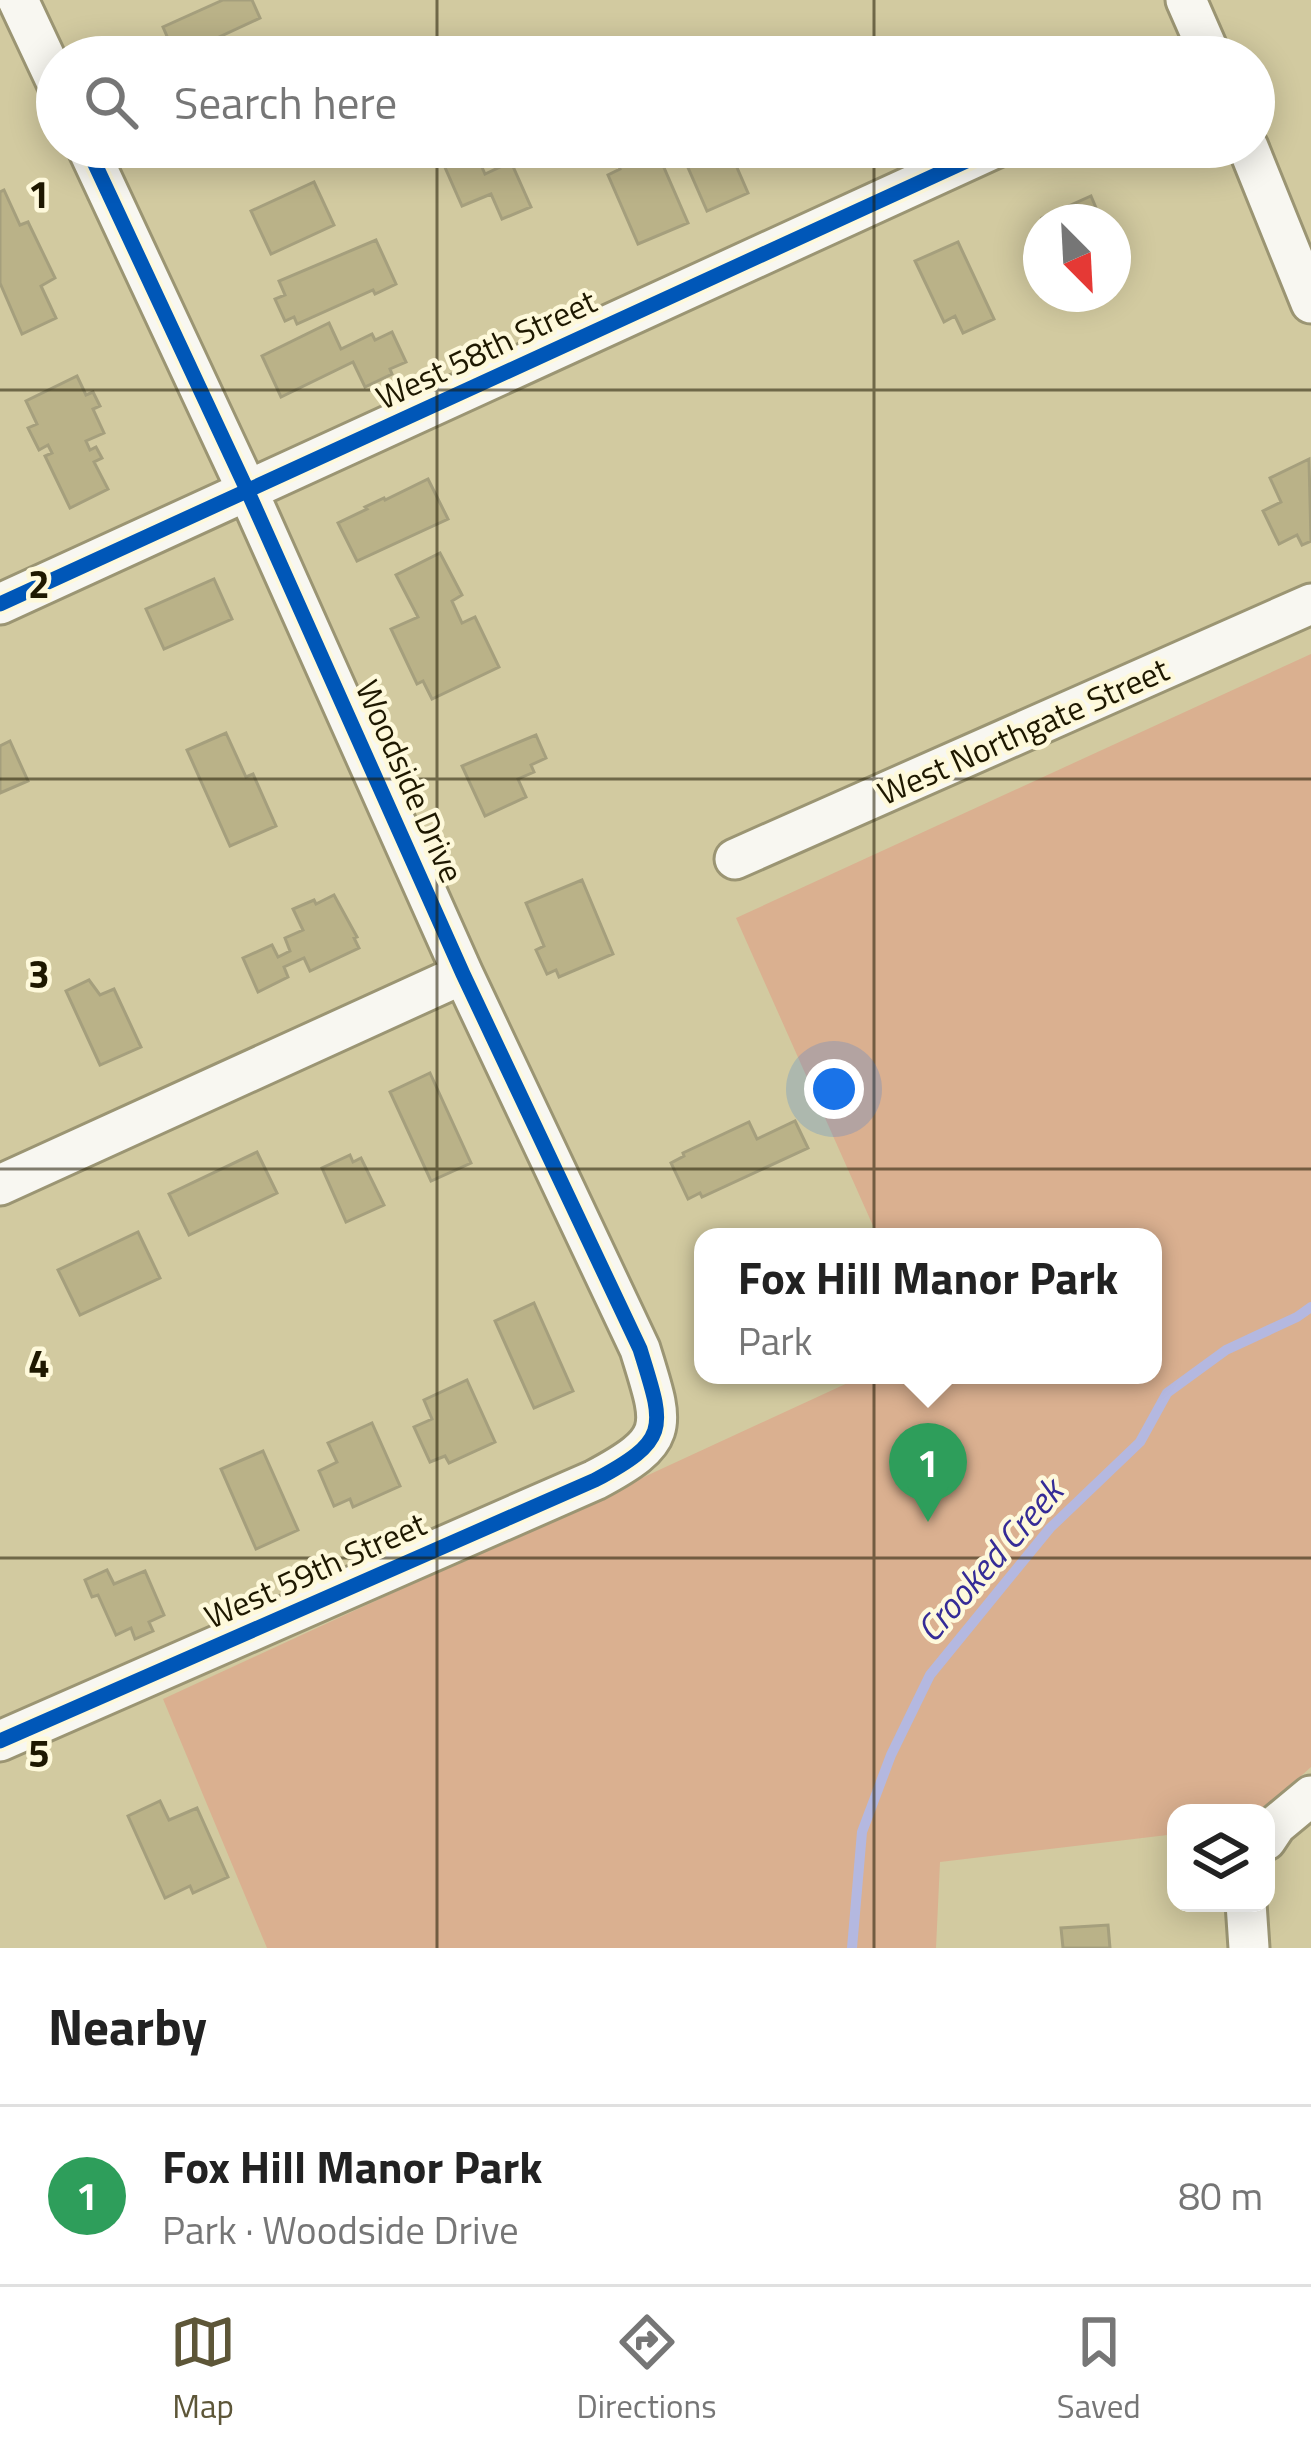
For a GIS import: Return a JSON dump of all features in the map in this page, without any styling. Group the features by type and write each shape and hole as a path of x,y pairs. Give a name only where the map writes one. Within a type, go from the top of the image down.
{"street":[{"path":"1186,0 1198,36"},
{"path":"23,9 36,37"},
{"name":"Woodside Drive","path":"97,168 640,1349 657,1403 650,1444"},
{"name":"West 58th Street","path":"0,604 951,168"},
{"path":"1256,168 1311,304"},
{"name":"West Northgate Street","path":"734,859 1311,604"},
{"path":"0,1185 464,974"},
{"name":"West 59th Street","path":"0,1742 595,1480 650,1444"},
{"path":"1275,1827 1311,1796"},
{"path":"1247,1912 1249,1948"}],"shaded area":[{"path":"1311,654 1311,1767 1270,1804 1167,1804 1167,1835 940,1862 936,1948 267,1948 163,1699 846,1384 1162,1384 1162,1228 874,1228 736,918"}],"building":[{"path":"223,0 252,0 260,18 221,36 167,36 163,27"},
{"path":"445,168 482,168 485,174 514,168 531,207 502,219 491,194 462,206"},
{"path":"664,168 688,223 638,244 608,175 620,169"},
{"path":"688,168 737,168 748,193 707,211"},
{"path":"314,182 334,225 271,254 251,211"},
{"path":"4,190 20,225 28,222 55,278 41,286 56,318 22,334 0,283 0,192"},
{"path":"376,240 396,284 297,324 294,317 285,321 275,299 285,295 279,281"},
{"path":"958,242 994,319 963,333 955,316 944,322 915,261"},
{"path":"329,323 341,349 372,334 375,340 392,332 406,362 365,387 353,362 281,397 262,356"},
{"path":"77,376 86,395 93,392 100,406 93,409 104,433 86,441 102,458 94,462 108,489 70,508 45,456 52,453 48,445 39,450 28,428 37,424 26,401"},
{"path":"1309,459 1311,541 1302,545 1297,535 1279,544 1263,511 1281,502 1270,478"},
{"path":"428,479 448,519 357,561 338,523"},
{"path":"440,553 462,595 452,601 462,623 475,617 499,667 432,699 423,681 417,684 391,629 418,617 396,575"},
{"path":"214,579 232,619 164,649 146,609"},
{"path":"226,733 246,777 253,774 276,826 230,846 187,750"},
{"path":"536,735 546,758 531,765 534,772 518,779 526,797 485,816 462,766"},
{"path":"10,741 28,781 0,793 0,746"},
{"path":"582,880 613,954 559,977 556,970 547,974 536,950 544,946 526,903"},
{"path":"334,895 359,948 310,971 304,958 284,967 288,977 258,992 243,958 272,945 278,957 290,951 285,938 303,930 293,909"},
{"path":"89,980 100,995 114,989 141,1047 100,1065 66,991"},
{"path":"430,1073 471,1163 431,1181 390,1092"},
{"path":"795,1121 808,1148 702,1197 700,1193 688,1199 671,1163 683,1153 749,1122 757,1139"},
{"path":"257,1152 277,1193 189,1235 169,1194"},
{"path":"350,1155 353,1162 361,1158 384,1205 346,1222 322,1168"},
{"path":"138,1232 160,1278 80,1315 58,1270"},
{"path":"534,1303 573,1391 534,1408 495,1321"},
{"path":"467,1380 495,1442 449,1463 445,1456 430,1462 414,1427 432,1419 424,1400"},
{"path":"372,1423 400,1486 353,1507 350,1499 334,1506 319,1471 337,1462 328,1443"},
{"path":"263,1451 298,1530 256,1549 221,1469"},
{"path":"107,1570 114,1584 145,1571 164,1615 149,1622 153,1631 135,1639 131,1628 116,1635 98,1595 92,1597 85,1580"},
{"path":"160,1801 169,1820 197,1808 228,1877 193,1893 190,1886 165,1898 128,1816"},
{"path":"1108,1925 1110,1948 1063,1948 1061,1928"}],"waterway":[{"name":"Crooked Creek","path":"852,1948 862,1832 891,1755 930,1675 1050,1528 1140,1442 1167,1393 1226,1350 1311,1307"}],"cycle path":[{"path":"0,1741 595,1480 638,1453 649,1441 657,1414 640,1349 463,974 248,492 97,168"},
{"path":"0,604 951,168"}],"place":[{"name":"Fox Hill Manor Park","path":"928,1522"}]}
